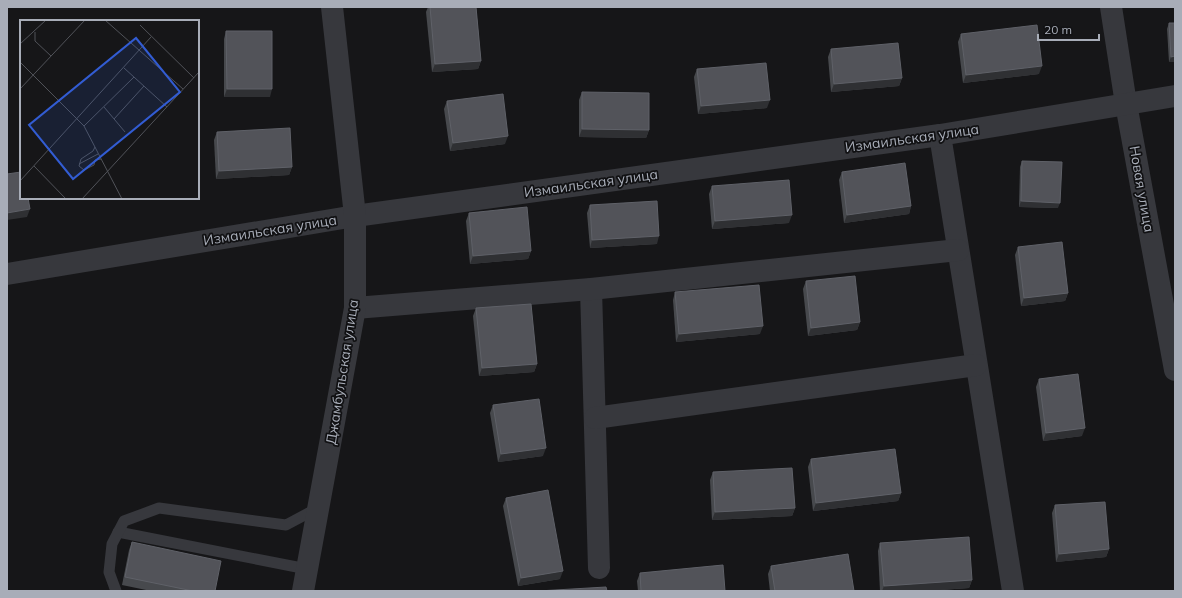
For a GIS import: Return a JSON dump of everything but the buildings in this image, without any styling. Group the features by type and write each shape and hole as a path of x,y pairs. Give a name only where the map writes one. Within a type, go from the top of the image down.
{"street":[{"name":"Джамбульская улица","path":"303,591 355,308 355,216 332,7"},
{"name":"Новая улица","path":"1111,7 1126,104 1175,370"},
{"name":"Измаильская улица","path":"7,274 355,216 940,135 1175,96"},
{"path":"940,135 1013,591"},
{"path":"355,308 591,289 958,250"},
{"path":"591,289 598,568"},
{"path":"595,418 976,365"}],"lane":[{"path":"116,591 109,572 112,544 124,521 159,508 286,525 318,508"},
{"path":"118,532 307,569"}]}
